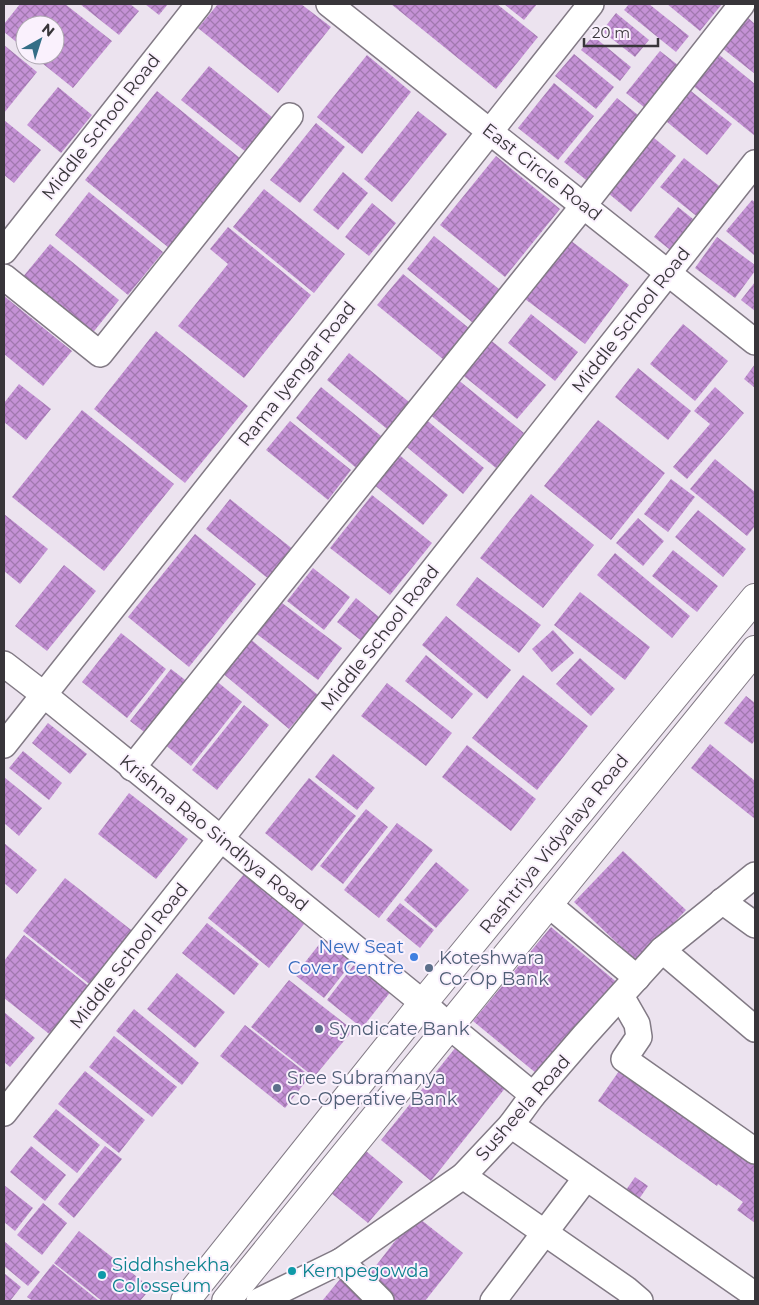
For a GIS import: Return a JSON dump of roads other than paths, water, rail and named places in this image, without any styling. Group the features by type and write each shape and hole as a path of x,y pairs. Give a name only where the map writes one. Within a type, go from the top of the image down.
{"main road":[{"name":"Rashtriya Vidyalaya Road","path":"185,1301 423,1003 755,598"},
{"name":"Rashtriya Vidyalaya Road","path":"226,1301 755,650"}],"street":[{"name":"Middle School Road","path":"4,251 199,4"},
{"name":"East Circle Road","path":"329,4 755,342"},
{"name":"Rama Iyengar Road","path":"4,745 591,4"},
{"path":"132,768 584,205 742,4"},
{"path":"4,277 100,354 290,116"},
{"name":"Middle School Road","path":"4,1113 755,163"},
{"path":"4,645 43,694"},
{"name":"Krishna Rao Sindhya Road","path":"4,664 222,839 534,1095"},
{"name":"Susheela Road","path":"259,1301 341,1261 463,1176 511,1125 534,1095 662,950 755,874"},
{"path":"722,901 755,925"},
{"path":"548,904 637,978"},
{"path":"662,950 755,1029"},
{"path":"621,996 637,1024 639,1037 624,1059 755,1151"},
{"path":"511,1125 755,1295"},
{"path":"463,1176 626,1289 640,1301"},
{"path":"493,1301 586,1178"},
{"path":"341,1261 381,1301"}],"place":[{"name":"New Seat Cover Centre","path":"414,957"},
{"name":"Koteshwara Co-Op Bank","path":"429,968"},
{"name":"Syndicate Bank","path":"319,1029"},
{"name":"Sree Subramanya Co-Operative Bank","path":"277,1088"},
{"name":"Kempegowda","path":"292,1271"},
{"name":"Siddhshekha Colosseum","path":"102,1275"}]}
